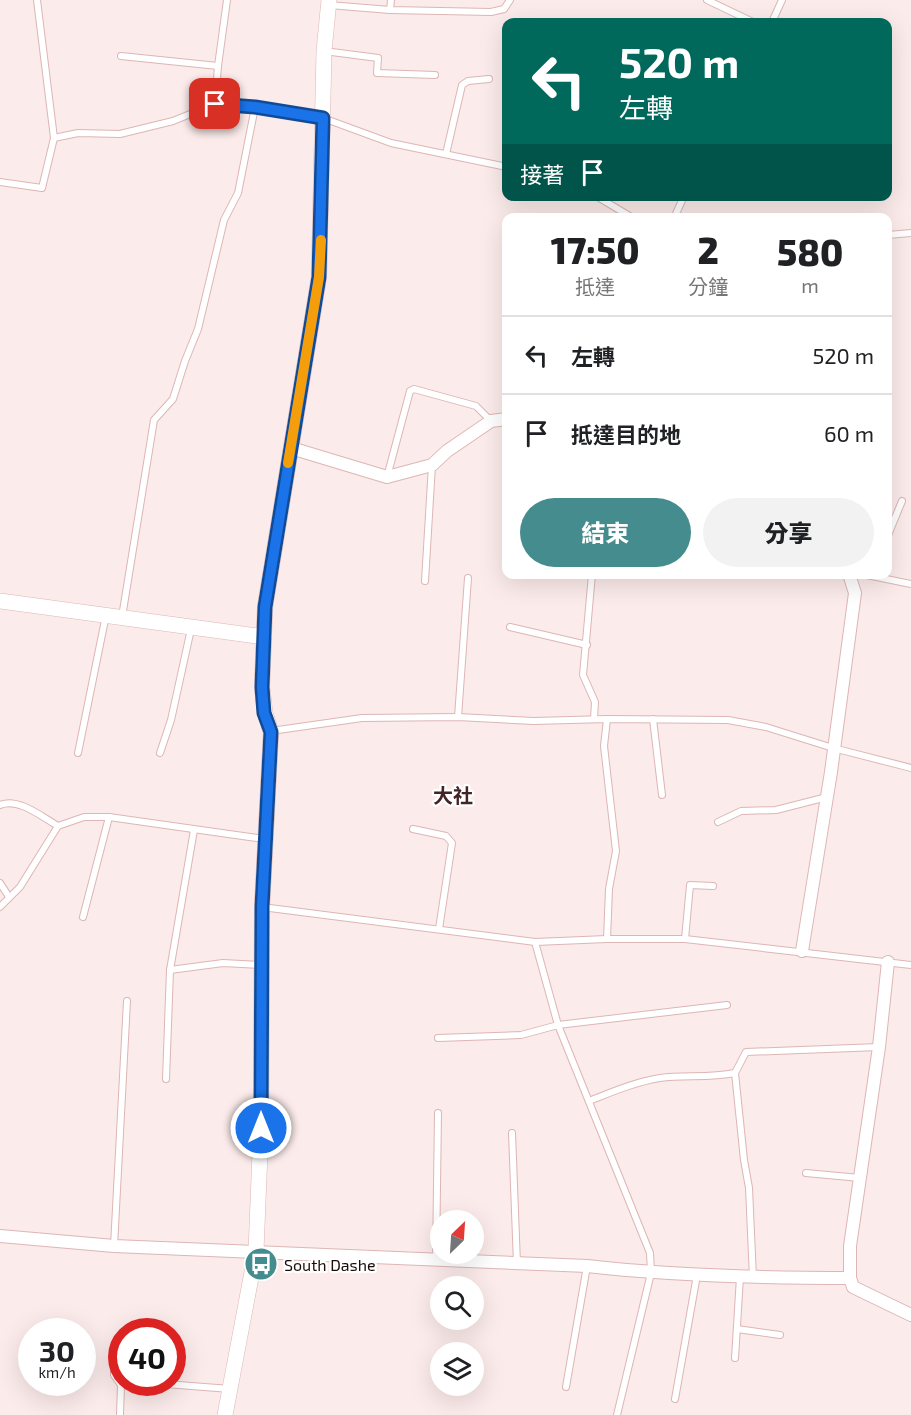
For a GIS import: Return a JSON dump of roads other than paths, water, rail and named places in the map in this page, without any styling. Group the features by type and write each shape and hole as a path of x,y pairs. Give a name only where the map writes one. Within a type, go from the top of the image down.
{"street":[{"path":"225,1415 256,1251 261,1128 262,907 271,732 264,713 262,687 265,607 319,277 324,51 329,3"},
{"path":"291,448 387,477 432,465 447,451 491,421 502,419"},
{"path":"802,951 827,797 855,593 851,579"},
{"path":"0,601 264,637"},
{"path":"888,962 879,1047 850,1246 850,1278 853,1287 911,1315"},
{"path":"0,1236 114,1245 430,1260"},
{"path":"484,1262 587,1266 651,1273 753,1278 850,1278"}],"lane":[{"path":"0,182 42,188 54,138 37,0"},
{"path":"215,104 228,0"},
{"path":"390,10 391,0"},
{"path":"329,3 390,10 491,12 504,9 510,0"},
{"path":"707,0 745,18"},
{"path":"774,18 782,0"},
{"path":"324,51 378,58 377,73 435,75"},
{"path":"121,56 218,66"},
{"path":"446,154 462,85 468,81 489,79"},
{"path":"54,138 78,133 120,134 173,121 215,104 255,107 323,118 391,143 502,166"},
{"path":"122,617 154,420 173,399 198,329 224,220 238,193 255,107"},
{"path":"604,201 625,213"},
{"path":"892,235 911,233"},
{"path":"387,477 410,391 414,389 476,406 491,421"},
{"path":"425,581 432,465"},
{"path":"892,525 902,501"},
{"path":"458,717 468,578"},
{"path":"592,579 583,675 595,702 594,719"},
{"path":"887,579 911,584"},
{"path":"78,753 106,615"},
{"path":"510,627 587,645"},
{"path":"160,753 171,720 192,628"},
{"path":"271,732 362,718 458,717 534,721 607,718 728,720 766,727 833,748 910,767 911,759"},
{"path":"607,718 604,746 616,851 609,889 607,939"},
{"path":"654,719 662,795"},
{"path":"718,822 741,811 776,810 827,797"},
{"path":"0,805 7,802 18,804 58,826"},
{"path":"0,907 20,887 58,826 84,817 109,817 264,839"},
{"path":"83,917 109,817"},
{"path":"166,1079 170,970 194,830"},
{"path":"413,830 446,836 452,843 439,929"},
{"path":"0,883 9,897"},
{"path":"685,939 690,885 713,885"},
{"path":"262,907 535,942 685,939 911,965"},
{"path":"535,942 558,1025 650,1253 651,1273 617,1415"},
{"path":"170,970 223,963 261,965"},
{"path":"114,1245 127,1001"},
{"path":"438,1038 521,1035 558,1025 727,1005"},
{"path":"753,1278 749,1188 735,1073 746,1052 879,1047"},
{"path":"589,1101 627,1086 661,1078 721,1076 735,1073"},
{"path":"436,1210 438,1113"},
{"path":"512,1133 517,1264"},
{"path":"806,1173 860,1178"},
{"path":"566,1387 587,1266"},
{"path":"675,1399 697,1275"},
{"path":"735,1358 740,1277"},
{"path":"736,1329 780,1335"},
{"path":"186,1386 230,1389"},
{"path":"120,1415 121,1396"}],"place":[{"name":"South Dashe","path":"261,1264"}],"district":[{"name":"大社","path":"453,795"}]}
